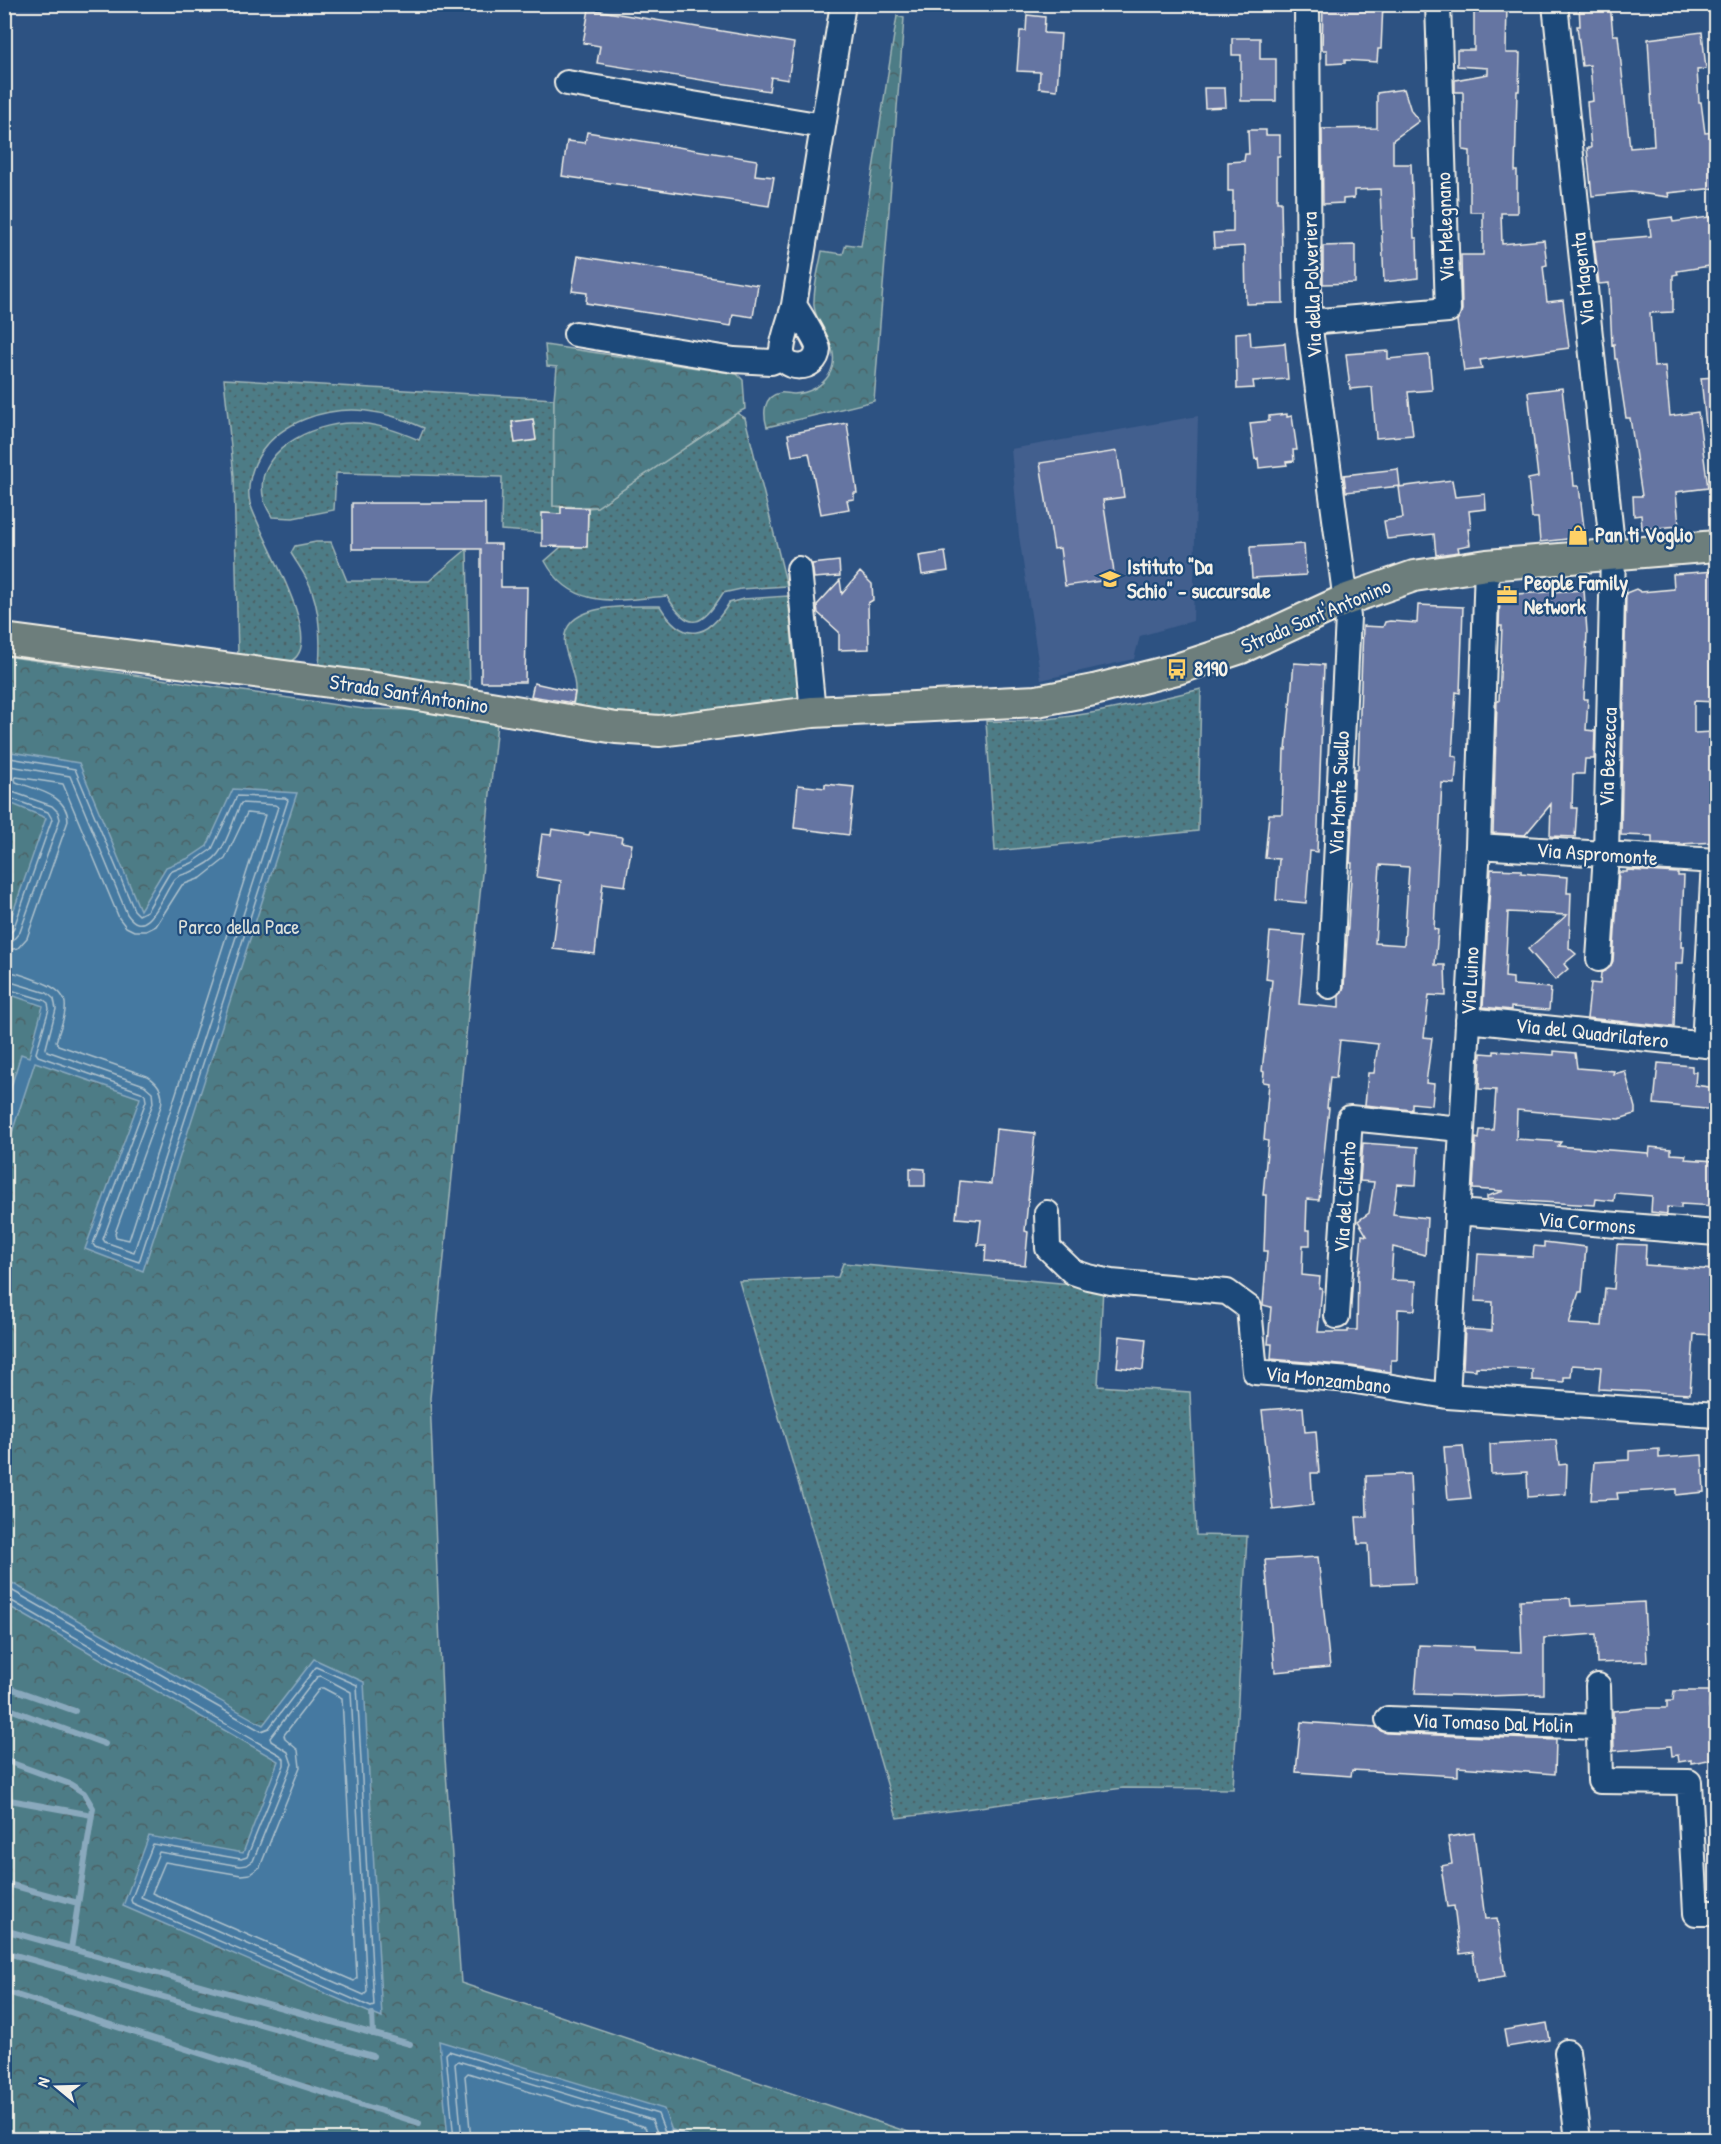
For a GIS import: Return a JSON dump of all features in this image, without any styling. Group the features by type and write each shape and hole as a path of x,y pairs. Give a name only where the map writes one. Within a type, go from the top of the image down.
{"main road":[{"name":"Strada Sant'Antonino","path":"4,639 383,689 616,728 660,731 813,712 1037,701 1094,690 1177,669 1240,648 1345,600 1414,576 1487,565 1716,546"}],"street":[{"path":"794,305 809,333 816,340 818,349 815,358 808,365 799,367 790,364 783,357 782,349 794,305 843,4"},
{"name":"Via della Polveriera","path":"1307,4 1309,322 1345,600"},
{"name":"Via Melegnano","path":"1309,322 1448,310 1438,4"},
{"name":"Via Magenta","path":"1555,4 1613,554"},
{"path":"567,83 823,126"},
{"path":"576,334 734,360 771,362 783,357"},
{"name":"Via Bezzecca","path":"1599,959 1606,854 1613,554"},
{"name":"Via Luino","path":"1447,1396 1478,846 1487,565"},
{"path":"799,569 813,712"},
{"name":"Via Monte Suello","path":"1330,986 1347,617 1345,600"},
{"name":"Via Aspromonte","path":"1478,846 1715,862"},
{"path":"1710,1045 1715,862"},
{"name":"Via del Quadrilatero","path":"1468,1020 1710,1045"},
{"name":"Via del Cilento","path":"1337,1316 1350,1118 1461,1129"},
{"name":"Via Cormons","path":"1457,1212 1716,1233"},
{"name":"Via Monzambano","path":"1047,1214 1048,1248 1073,1272 1111,1282 1227,1292 1249,1308 1254,1372 1350,1380 1447,1396 1716,1415"},
{"name":"Via Tomaso Dal Molin","path":"1598,1686 1600,1781 1689,1782 1696,1913 1716,1913"},
{"name":"Via Tomaso Dal Molin","path":"1388,1719 1599,1726"},
{"path":"1567,2052 1578,2139"}],"shaded area":[{"name":"Istituto \"Da Schio\" - succursale","path":"1198,416 1193,621 1140,636 1134,659 1041,680 1019,536 1011,449"}],"green space":[{"path":"897,16 904,18 874,401 767,427 765,411 770,398 780,393 794,394 814,389 826,379 833,365 832,348 814,306 816,278 822,251 843,254 846,244 861,246"},
{"path":"545,345 737,374 743,380 745,409 597,507 553,506 554,399 557,367 547,366"},
{"path":"224,379 554,399 553,506 561,507 561,514 543,513 542,533 501,530 502,477 336,473 334,510 293,518 272,517 265,502 262,483 267,467 288,443 304,434 336,424 361,423 378,426 419,440 424,428 380,413 351,410 321,414 298,422 276,436 262,451 255,463 249,490 250,503 294,604 302,643 297,656 290,662 238,657 234,476","holes":["533,419 536,440 515,443 512,422"]},
{"path":"737,413 745,418 787,586 741,589 723,593 709,613 696,621 682,616 667,596 599,599 583,596 569,589 556,577 545,561 561,547 587,547 588,508 597,507"},
{"path":"331,542 347,581 429,581 467,549 470,694 319,667 319,628 315,600 308,581 291,553 295,546"},
{"path":"788,596 800,700 664,717 572,710 575,686 565,647 566,632 572,621 584,614 615,607 660,606 678,627 695,632 704,630 713,624 729,603 743,599"},
{"name":"Parco della Pace","path":"5,656 364,709 418,710 497,723 430,1398 444,1744 461,1983 929,2139 5,2140"},
{"path":"1201,689 1198,831 995,851 986,721 1040,720 1094,713"},
{"path":"843,1263 1103,1287 1098,1386 1190,1392 1196,1535 1247,1536 1233,1789 1123,1788 897,1818 739,1281 838,1277"}],"water":[{"path":"5,751 79,763 140,910 166,867 189,858 207,846 233,789 297,793 143,1271 85,1249 140,1098 35,1062 5,1154 5,1107 21,1054 29,1057 43,1006 5,993 5,935 46,818 5,801"},
{"path":"5,1579 263,1725 314,1659 364,1682 382,2018 123,1906 149,1836 243,1853 278,1761 5,1604"},
{"path":"439,2041 664,2109 675,2139 448,2139"}],"building":[{"path":"1323,4 1383,4 1381,49 1378,49 1377,62 1345,60 1345,63 1327,64 1327,50 1322,50"},
{"path":"1474,4 1507,4 1506,53 1520,53 1515,171 1517,171 1517,213 1501,213 1502,244 1544,240 1547,265 1543,266 1547,302 1563,300 1569,348 1480,360 1482,369 1464,371 1457,321 1462,310 1461,255 1483,255 1483,212 1470,212 1470,151 1463,150 1463,92 1455,92 1455,80 1488,74 1488,68 1457,66 1457,50 1474,50"},
{"path":"1579,4 1610,4 1613,35 1618,35 1630,148 1654,146 1648,39 1702,32 1706,69 1697,70 1699,102 1701,102 1705,133 1716,132 1716,188 1668,193 1669,197 1631,192 1592,196 1587,148 1591,148 1587,102 1593,101 1590,65 1582,66 1577,26 1580,26"},
{"path":"589,9 794,43 788,80 771,77 769,91 597,63 600,46 583,43"},
{"path":"1027,15 1045,17 1044,33 1061,34 1057,90 1039,88 1040,72 1017,71 1020,31 1026,31"},
{"path":"1232,38 1260,38 1260,59 1276,59 1276,101 1241,101 1241,55 1232,55"},
{"path":"1204,88 1225,88 1226,107 1205,108"},
{"path":"1404,89 1411,111 1419,121 1393,140 1393,164 1411,164 1418,278 1384,282 1380,189 1354,190 1354,198 1343,199 1343,203 1323,204 1322,129 1377,128 1377,93"},
{"path":"1248,130 1266,130 1266,135 1280,135 1280,156 1277,156 1277,202 1281,202 1283,303 1246,304 1245,246 1214,248 1213,233 1233,232 1233,191 1228,191 1228,162 1244,161 1245,154 1249,154"},
{"path":"587,132 757,160 755,175 774,177 769,206 562,176 567,141 585,143"},
{"path":"1716,216 1716,265 1677,271 1678,274 1673,275 1673,312 1650,313 1654,367 1665,366 1670,416 1698,412 1708,488 1676,492 1679,526 1642,529 1641,515 1634,516 1633,496 1642,496 1630,418 1626,418 1617,359 1615,359 1614,344 1612,345 1609,283 1599,284 1594,241 1651,236 1649,220 1672,217 1673,222"},
{"path":"1355,245 1355,283 1323,284 1323,246"},
{"path":"578,256 758,285 753,317 733,314 731,326 586,303 587,293 572,291"},
{"path":"1250,332 1251,346 1285,343 1288,379 1253,381 1254,388 1237,389 1236,333"},
{"path":"1388,351 1388,359 1429,355 1432,390 1408,392 1413,435 1376,438 1372,387 1350,389 1346,354"},
{"path":"1716,377 1716,425 1706,426 1701,378"},
{"path":"1562,388 1572,474 1574,486 1579,486 1585,537 1540,542 1538,518 1532,518 1528,479 1538,477 1528,392"},
{"path":"1287,414 1287,417 1292,416 1297,450 1293,450 1294,461 1286,462 1287,465 1259,468 1258,458 1255,459 1250,423 1269,421 1269,416"},
{"path":"533,419 536,440 515,443 512,422"},
{"path":"847,423 857,493 854,493 854,499 847,500 849,509 821,514 809,453 792,456 788,434"},
{"path":"1117,451 1124,497 1103,500 1115,579 1065,586 1060,548 1054,549 1040,463"},
{"path":"1398,469 1400,486 1346,492 1344,475"},
{"path":"1452,480 1455,497 1485,494 1486,509 1469,511 1470,545 1458,547 1459,552 1436,555 1434,534 1387,539 1384,521 1403,518 1399,487"},
{"path":"352,503 485,503 485,544 501,544 501,587 527,587 525,682 481,682 481,549 352,549"},
{"path":"561,507 588,508 587,547 542,546 542,513 561,514"},
{"path":"1304,544 1306,575 1252,578 1250,547"},
{"path":"945,552 948,571 922,575 919,556"},
{"path":"839,561 840,576 814,578 812,564"},
{"path":"1716,571 1716,702 1694,701 1694,733 1713,732 1716,842 1652,843 1652,836 1621,835 1626,593 1636,589 1641,592 1674,589 1673,574"},
{"path":"860,572 872,584 873,600 868,603 869,649 839,650 839,632 818,613 817,605 840,580 842,594"},
{"path":"1584,590 1587,632 1584,699 1588,699 1586,730 1595,731 1594,759 1585,759 1584,774 1573,774 1572,808 1577,808 1575,837 1550,836 1551,804 1525,835 1493,833 1502,626 1499,626 1500,595"},
{"path":"1418,605 1463,607 1460,693 1456,692 1452,756 1457,757 1455,784 1442,783 1434,929 1438,930 1435,965 1445,965 1446,996 1429,995 1424,1037 1432,1038 1426,1083 1434,1084 1432,1105 1412,1103 1412,1110 1365,1105 1368,1073 1374,1073 1378,1044 1340,1040 1336,1078 1330,1077 1319,1200 1307,1199 1306,1230 1310,1230 1310,1245 1303,1245 1302,1275 1320,1277 1319,1288 1322,1288 1318,1332 1357,1330 1358,1270 1362,1235 1367,1236 1358,1221 1369,1213 1374,1182 1360,1181 1363,1143 1418,1147 1416,1185 1397,1184 1393,1214 1427,1218 1425,1255 1393,1247 1391,1280 1416,1281 1415,1310 1398,1309 1397,1360 1391,1360 1391,1372 1271,1359 1272,1344 1268,1344 1271,1307 1263,1305 1267,1251 1264,1251 1266,1195 1263,1195 1268,1141 1264,1140 1269,1083 1263,1082 1264,1072 1262,1071 1272,980 1266,979 1270,932 1305,935 1299,1004 1339,1008 1339,996 1344,987 1355,769 1358,769 1363,626 1383,627 1385,622 1390,621 1417,623","holes":["1380,865 1409,867 1404,945 1375,943"]},
{"path":"1294,663 1324,665 1317,852 1310,851 1306,903 1276,900 1279,859 1265,858 1269,814 1282,814 1284,750 1286,750"},
{"path":"534,683 575,692 573,703 531,696"},
{"path":"825,784 854,787 849,835 794,828 798,785 825,788"},
{"path":"552,829 622,837 621,842 632,844 625,886 603,883 595,954 553,949 561,881 536,877 542,834 551,835"},
{"path":"1491,869 1521,870 1521,873 1568,877 1567,893 1571,893 1569,948 1576,954 1564,964 1568,969 1555,980 1528,949 1567,915 1508,912 1505,977 1513,978 1513,985 1551,988 1549,1010 1483,1007"},
{"path":"1627,870 1678,873 1678,876 1684,876 1681,947 1684,947 1683,963 1676,963 1674,1027 1587,1018 1591,983 1600,984 1601,973 1610,967 1613,961 1619,872 1627,872"},
{"path":"1494,1051 1554,1055 1554,1051 1575,1053 1577,1068 1614,1071 1613,1074 1625,1071 1635,1108 1635,1114 1619,1119 1517,1110 1516,1139 1561,1142 1558,1146 1648,1153 1649,1157 1650,1147 1671,1149 1671,1154 1686,1155 1685,1159 1716,1161 1716,1206 1681,1204 1681,1208 1667,1207 1667,1214 1651,1212 1652,1196 1615,1193 1614,1201 1596,1199 1595,1205 1487,1199 1487,1196 1504,1191 1473,1189 1476,1138 1479,1139 1480,1130 1493,1130 1496,1090 1479,1089 1481,1053 1494,1054"},
{"path":"1658,1063 1692,1066 1692,1072 1696,1072 1695,1085 1716,1088 1716,1110 1654,1104"},
{"path":"996,1129 1035,1133 1025,1231 1028,1232 1025,1265 985,1261 986,1245 978,1245 981,1220 956,1218 960,1181 991,1184"},
{"path":"910,1168 925,1169 925,1186 910,1186"},
{"path":"1544,1242 1586,1247 1582,1292 1579,1292 1569,1324 1602,1326 1605,1288 1614,1289 1617,1244 1646,1245 1645,1265 1716,1270 1716,1335 1694,1334 1690,1394 1599,1389 1601,1367 1572,1365 1571,1377 1564,1377 1564,1382 1532,1380 1532,1369 1476,1367 1476,1370 1463,1369 1465,1329 1492,1331 1493,1302 1475,1301 1478,1254 1533,1257 1534,1246 1544,1247"},
{"path":"1120,1336 1146,1339 1143,1370 1117,1367"},
{"path":"1303,1407 1305,1432 1316,1431 1319,1473 1311,1473 1313,1505 1273,1510 1262,1410"},
{"path":"1556,1440 1559,1465 1567,1464 1566,1494 1528,1497 1527,1472 1491,1474 1490,1444"},
{"path":"1463,1446 1471,1498 1448,1500 1444,1447"},
{"path":"1659,1449 1659,1458 1702,1455 1704,1492 1676,1495 1676,1489 1617,1493 1618,1499 1591,1500 1594,1462 1629,1460 1629,1451"},
{"path":"1410,1474 1415,1583 1370,1585 1368,1544 1358,1544 1356,1517 1367,1517 1366,1476"},
{"path":"1318,1557 1330,1667 1275,1672 1265,1560"},
{"path":"1570,1598 1571,1606 1644,1602 1647,1661 1597,1663 1596,1634 1544,1638 1544,1694 1486,1696 1415,1694 1419,1645 1522,1652 1520,1600"},
{"path":"1674,1691 1710,1691 1709,1708 1714,1709 1715,1741 1711,1742 1714,1759 1691,1763 1691,1760 1679,1762 1678,1755 1672,1756 1671,1746 1614,1751 1613,1711 1667,1708 1667,1701 1673,1701"},
{"path":"1301,1722 1376,1727 1387,1733 1556,1740 1555,1774 1458,1767 1458,1776 1352,1770 1351,1776 1296,1772"},
{"path":"1474,1833 1485,1919 1497,1918 1505,1976 1477,1981 1473,1952 1460,1954 1454,1906 1447,1907 1441,1866 1452,1864 1448,1837"},
{"path":"1547,2023 1550,2040 1507,2047 1504,2030"}],"waterway":[{"path":"4,1686 75,1711"},
{"path":"4,1707 105,1744"},
{"path":"4,1760 70,1784 84,1793 93,1808 71,1949"},
{"path":"4,1799 92,1815"},
{"path":"4,1883 78,1903"},
{"path":"4,1930 410,2044"},
{"path":"4,1952 373,2056"},
{"path":"4,1991 419,2123"},
{"path":"372,2014 373,2034"},
{"path":"672,2132 694,2140"}],"place":[{"name":"Pan ti Voglio","path":"1578,535"},
{"name":"Istituto \"Da Schio\" - succursale","path":"1110,579"},
{"name":"People Family Network","path":"1507,595"},
{"name":"8190","path":"1177,669"}]}
